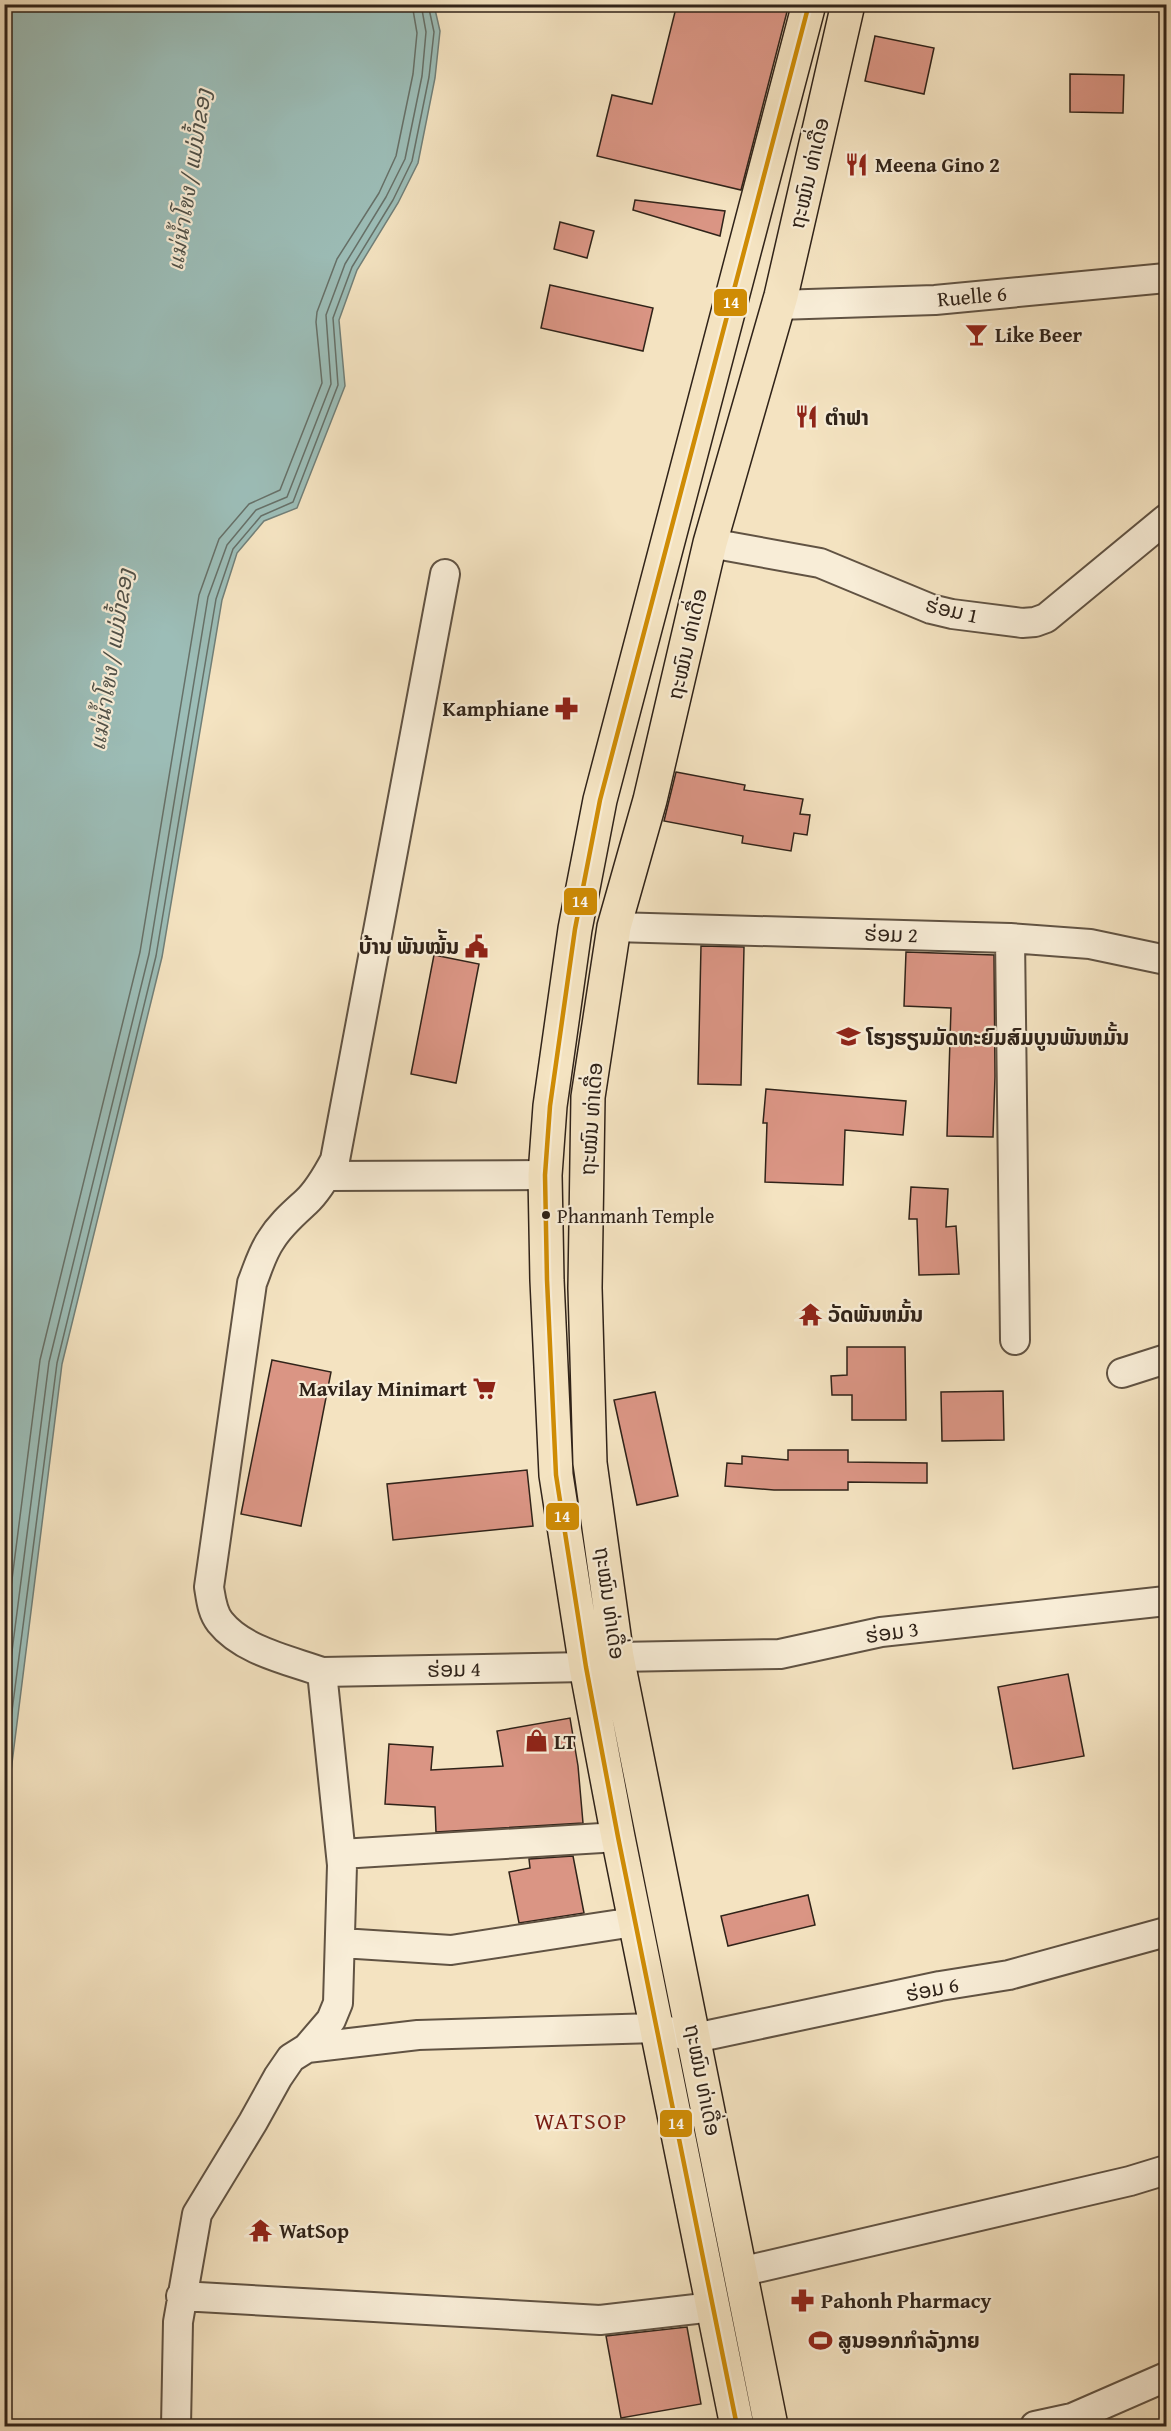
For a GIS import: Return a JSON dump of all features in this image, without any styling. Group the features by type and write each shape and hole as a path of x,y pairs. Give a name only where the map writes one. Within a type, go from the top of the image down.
{"main road":[{"name":"ຖະໝົນ ທ່າເດື່ອ","path":"737,2427 634,1922 586,1667 556,1475 547,1280 545,1175 550,1106 575,929 600,800 809,4"},
{"name":"ຖະໝົນ ທ່າເດື່ອ","path":"771,2427 617,1657 590,1463 585,1288 588,1096 614,927 650,800 710,543 779,300 848,4"},
{"path":"737,284 779,300"}],"street":[{"name":"Ruelle 6","path":"779,300 934,300 1167,278"},
{"name":"ຮ່ອມ 1","path":"710,543 820,563 931,609 952,614 1028,623 1046,618 1167,519"},
{"path":"176,2427 177,2322 197,2214 278,2077 291,2058 307,2048 331,2020 338,2003 341,1854 322,1672 250,1646 236,1636 221,1623 212,1608 209,1587 252,1283 263,1254 272,1239 292,1214 307,1201 335,1160 445,574"},
{"name":"ຮ່ອມ 2","path":"614,927 1010,938 1090,944 1167,960"},
{"path":"1010,938 1015,1340"},
{"path":"326,1176 545,1175"},
{"path":"1122,1373 1167,1359"},
{"name":"ຮ່ອມ 3","path":"617,1657 780,1654 881,1632 1167,1601"},
{"name":"ຮ່ອມ 4","path":"322,1672 586,1667"},
{"path":"341,1854 618,1837"},
{"path":"341,1943 451,1950 634,1922"},
{"name":"ຮ່ອມ 6","path":"695,2038 940,1986 1008,1975 1167,1932"},
{"path":"307,2048 418,2035 657,2028 695,2038"},
{"path":"740,2272 1130,2181 1167,2170"},
{"path":"181,2296 600,2320 712,2307"},
{"path":"1035,2427 1072,2418 1167,2377"}],"water":[{"name":"แม่น้ำโขง / ແມ່ນ້ຳຂອງ","path":"5,4 434,5 440,31 435,78 418,163 398,203 357,270 339,320 345,386 297,508 264,521 237,553 222,600 162,957 62,1364 9,1787 5,1861"}],"building":[{"path":"677,4 789,4 741,190 597,156 612,95 652,104"},
{"path":"875,36 934,48 924,94 865,81"},
{"path":"1070,74 1124,75 1123,113 1070,112"},
{"path":"635,200 725,211 720,236 633,210"},
{"path":"560,222 594,231 587,258 554,249"},
{"path":"550,285 653,308 643,351 541,328"},
{"path":"676,772 745,785 744,790 803,799 800,814 810,815 807,835 794,833 791,851 742,843 743,836 664,821"},
{"path":"701,946 744,947 741,1085 698,1084"},
{"path":"906,952 994,955 993,1137 947,1136 951,1008 904,1006"},
{"path":"434,955 479,964 456,1083 411,1074"},
{"path":"766,1089 906,1101 903,1135 845,1130 843,1185 765,1182 767,1123 763,1123"},
{"path":"911,1187 948,1189 946,1227 956,1226 959,1274 919,1275 917,1219 909,1219"},
{"path":"847,1347 905,1347 906,1420 852,1420 852,1395 832,1395 831,1376 847,1375"},
{"path":"272,1360 331,1372 301,1526 241,1514"},
{"path":"1003,1391 1004,1440 942,1441 941,1392"},
{"path":"655,1392 678,1496 637,1505 614,1400"},
{"path":"788,1450 848,1450 848,1462 927,1463 927,1483 848,1482 848,1490 774,1490 725,1486 727,1463 742,1464 742,1456 788,1460"},
{"path":"527,1470 533,1526 393,1540 387,1484"},
{"path":"1068,1674 1084,1756 1013,1769 998,1687"},
{"path":"570,1718 578,1766 583,1823 436,1832 435,1807 385,1804 389,1744 433,1747 431,1770 503,1766 497,1731"},
{"path":"573,1856 584,1913 519,1923 509,1872 530,1868 529,1859"},
{"path":"808,1895 815,1925 728,1946 721,1916"},
{"path":"687,2327 701,2404 621,2418 606,2336"}],"transit line":[{"name":"14","path":"737,2426 618,1837 586,1667 556,1475 547,1280 545,1175 550,1106 575,929 600,800 809,4"}],"place":[{"name":"Meena Gino 2","path":"857,164"},
{"name":"Like Beer","path":"977,334"},
{"name":"ຕຳຟາ","path":"807,417"},
{"name":"Kamphiane","path":"567,708"},
{"name":"ບ້ານ ພັນໝ້ັນ","path":"477,946"},
{"name":"ໂຮງຮຽນມັດທະຍົມສົມບູນພັນຫມັ້ນ","path":"848,1037"},
{"name":"Phanmanh Temple","path":"546,1215"},
{"name":"ວັດພັນຫມັ້ນ","path":"810,1314"},
{"name":"Mavilay Minimart","path":"485,1388"},
{"name":"LT","path":"536,1741"},
{"name":"WatSop","path":"261,2230"},
{"name":"Pahonh Pharmacy","path":"803,2300"},
{"name":"ສູນອອກກຳລັງກາຍ","path":"820,2340"}],"district":[{"name":"WATSOP","path":"581,2120"}]}
